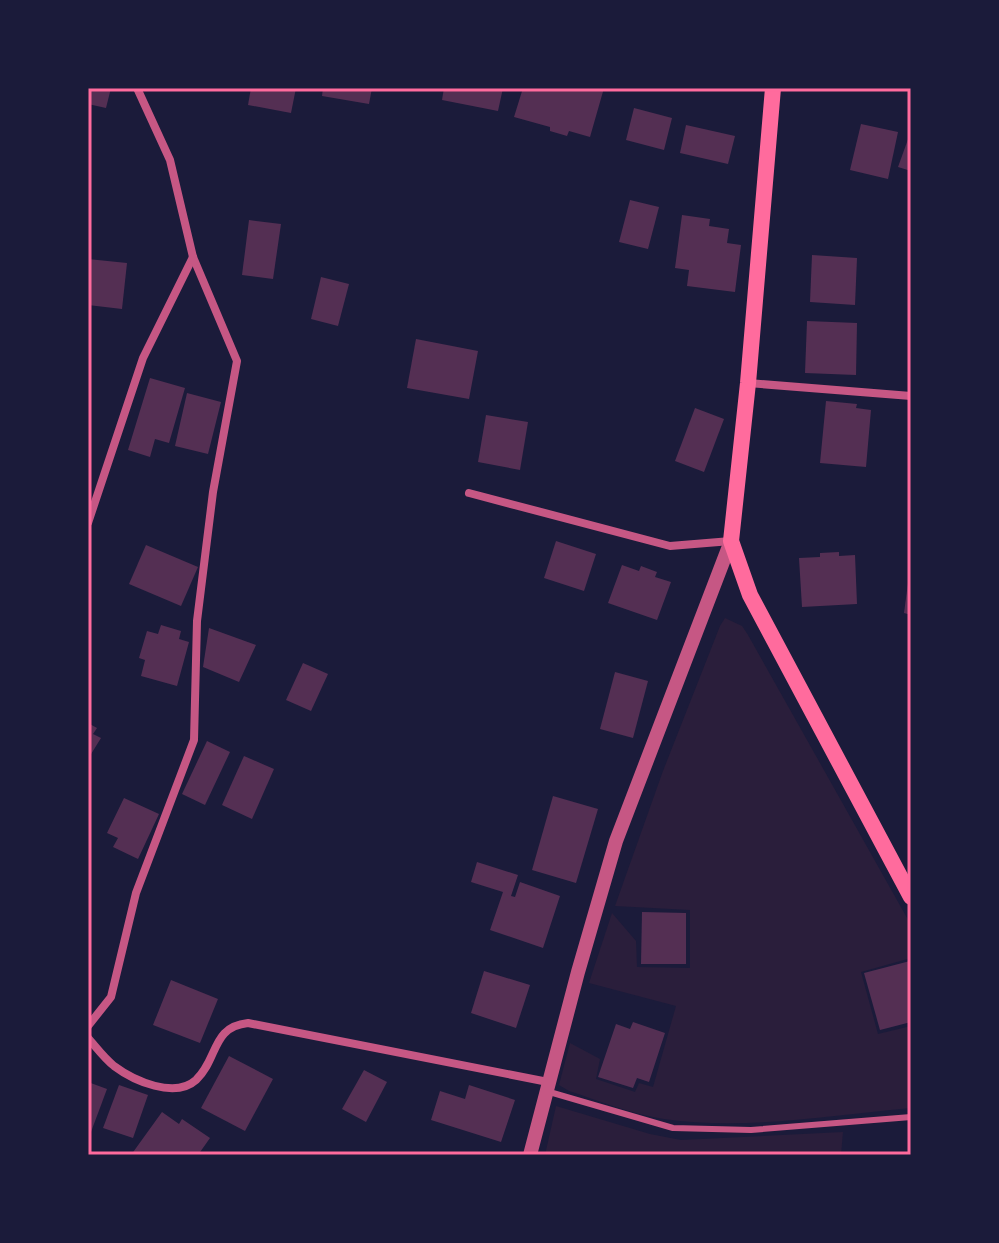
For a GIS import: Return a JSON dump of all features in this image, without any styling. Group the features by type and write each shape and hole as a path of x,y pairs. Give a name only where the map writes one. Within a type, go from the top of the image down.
{"main road":[{"path":"773,88 731,541 750,595 911,897"}],"street":[{"path":"88,1026 111,997 136,893 194,740 197,621 213,492 237,361 193,257 170,160 137,88"},
{"path":"88,523 143,358 193,257"},
{"path":"748,383 911,396"},
{"path":"469,493 670,546 731,541 616,841 530,1155"},
{"path":"88,1038 112,1064 130,1076 168,1088 187,1086 197,1079 223,1033 234,1024 248,1023 547,1087"}],"lane":[{"path":"547,1087 673,1128 751,1130 911,1117"}],"shaded area":[{"path":"725,618 742,626 748,635 911,925 911,958 861,972 878,1034 911,1026 911,1108 788,1121 695,1122 640,1114 559,1085 570,1043 600,1059 596,1079 635,1092 639,1083 653,1087 676,1006 589,983 612,913 636,941 637,967 690,968 690,910 615,906 663,771"},
{"path":"556,1106 681,1140 843,1132 841,1155 545,1155"}],"building":[{"path":"88,88 111,88 106,108 88,104"},
{"path":"251,88 296,88 291,113 248,105"},
{"path":"323,88 372,88 369,104 322,96"},
{"path":"444,88 503,88 498,111 442,100"},
{"path":"523,88 604,88 590,137 569,131 567,136 550,131 550,127 514,117"},
{"path":"634,108 672,118 664,150 626,140"},
{"path":"861,124 898,132 888,179 850,170"},
{"path":"686,125 735,136 728,164 680,153"},
{"path":"911,131 911,171 898,167"},
{"path":"630,200 659,207 648,249 619,242"},
{"path":"682,215 710,219 709,226 729,229 727,243 741,245 735,292 687,286 689,270 675,268"},
{"path":"249,220 281,224 273,279 242,275"},
{"path":"812,255 857,258 855,305 810,302"},
{"path":"88,259 127,263 122,309 88,305"},
{"path":"321,277 349,284 338,326 311,319"},
{"path":"807,321 857,323 856,375 805,373"},
{"path":"416,339 478,351 469,399 407,388"},
{"path":"150,378 185,388 169,443 155,439 150,457 128,450"},
{"path":"187,393 221,402 208,454 175,446"},
{"path":"826,401 857,404 856,408 871,410 866,467 820,463"},
{"path":"695,408 724,419 704,472 675,461"},
{"path":"486,415 528,422 520,470 478,462"},
{"path":"556,541 596,554 584,591 544,578"},
{"path":"146,545 198,567 181,606 129,584"},
{"path":"839,552 839,556 855,555 857,604 802,607 799,558"},
{"path":"622,565 639,571 641,566 657,572 655,577 671,582 657,620 608,603"},
{"path":"911,568 911,615 904,613"},
{"path":"161,625 181,631 179,639 189,642 177,686 141,676 145,660 139,658 147,631 158,634"},
{"path":"209,628 256,645 239,682 203,667"},
{"path":"303,663 328,674 311,711 286,700"},
{"path":"615,672 648,681 633,738 600,729"},
{"path":"88,723 97,728 93,734 101,738 88,759"},
{"path":"207,741 230,752 205,805 182,794"},
{"path":"244,756 274,769 252,819 222,805"},
{"path":"553,796 598,809 576,883 532,870"},
{"path":"124,798 159,814 138,859 113,847 118,838 107,833"},
{"path":"477,862 518,875 511,896 515,897 520,882 560,896 543,948 490,930 503,892 471,882"},
{"path":"642,912 686,913 686,964 641,964"},
{"path":"910,961 911,1022 880,1030 864,973"},
{"path":"484,971 530,985 516,1028 471,1013"},
{"path":"171,980 218,999 200,1043 153,1025"},
{"path":"633,1022 665,1033 649,1082 637,1078 633,1088 598,1077 616,1024 630,1029"},
{"path":"229,1056 273,1079 245,1131 201,1108"},
{"path":"364,1070 387,1082 366,1122 342,1109"},
{"path":"88,1082 107,1089 88,1140"},
{"path":"119,1085 148,1095 133,1138 103,1128"},
{"path":"469,1085 515,1100 501,1142 431,1120 440,1091 465,1099"},
{"path":"162,1112 179,1124 182,1119 210,1138 198,1155 131,1155"}]}
